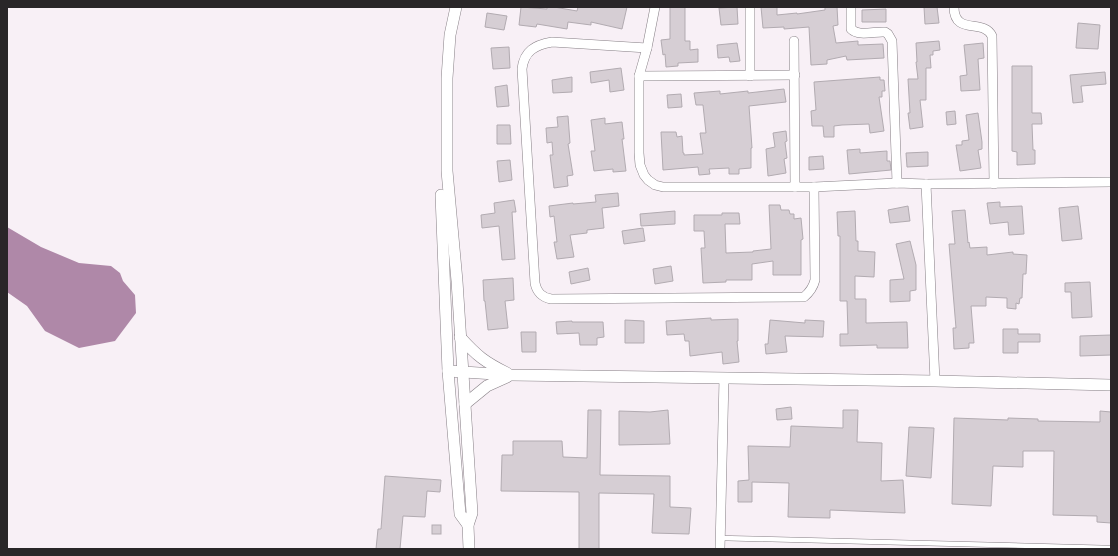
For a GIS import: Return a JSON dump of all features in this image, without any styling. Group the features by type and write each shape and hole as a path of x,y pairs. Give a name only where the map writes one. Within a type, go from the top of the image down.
{"street":[{"path":"456,7 450,35 447,78 447,171 457,281 472,513 468,525 469,549"},
{"path":"655,7 647,48 639,76 640,165 648,180 655,185 663,187 814,187 897,184 1111,182"},
{"path":"750,7 750,76"},
{"path":"851,7 851,29 853,31 858,33 885,32 892,41 897,184"},
{"path":"954,7 956,19 960,23 988,30 992,36 994,184"},
{"path":"794,41 795,187"},
{"path":"647,48 552,42 532,48 526,55 523,62 522,69 535,283 539,293 545,298 804,297 813,288 815,280 814,187"},
{"path":"639,76 795,76"},
{"path":"447,171 441,192 448,371 460,514 468,525"},
{"path":"926,184 935,381"},
{"path":"460,337 482,360 511,376"},
{"path":"448,371 511,376 935,381 1111,385"},
{"path":"465,404 487,386 498,380 511,376"},
{"path":"720,549 724,378"}],"lane":[{"path":"720,538 1111,548"}],"shaded area":[{"path":"7,227 41,247 79,263 111,266 120,273 123,281 135,295 136,313 115,341 79,348 45,331 27,306 7,292"}],"building":[{"path":"521,7 547,9 547,7 554,7 577,11 578,7 627,7 622,29 591,22 591,25 568,22 567,29 537,24 536,27 519,25"},
{"path":"670,7 685,7 685,41 690,41 690,50 698,49 698,62 678,63 678,66 666,67 665,54 663,55 661,40 670,39"},
{"path":"737,7 738,24 721,25 719,8"},
{"path":"761,7 777,7 777,15 797,14 825,10 825,7 837,7 838,25 833,26 836,43 858,41 858,45 883,44 884,58 847,60 846,56 827,60 827,64 811,65 809,27 784,29 784,27 763,28"},
{"path":"924,7 937,7 939,23 925,24"},
{"path":"886,9 886,22 862,22 862,10"},
{"path":"487,13 507,16 504,30 485,27"},
{"path":"1078,23 1100,25 1098,49 1076,48"},
{"path":"939,41 940,50 933,51 933,55 930,55 931,68 926,68 926,100 920,100 923,127 910,129 908,113 910,113 908,79 918,79 916,43"},
{"path":"737,43 740,61 730,62 729,57 718,58 717,45"},
{"path":"983,43 984,58 978,59 980,90 961,91 960,76 967,75 964,45"},
{"path":"509,47 510,68 493,69 491,48"},
{"path":"1012,66 1032,66 1032,113 1041,113 1042,124 1032,124 1035,164 1017,165 1017,152 1012,151"},
{"path":"621,68 624,90 610,92 609,80 591,83 590,72"},
{"path":"1105,72 1106,84 1081,86 1083,102 1073,103 1070,75"},
{"path":"572,77 572,92 553,93 552,80"},
{"path":"880,77 880,80 884,80 885,91 882,91 882,97 879,97 884,131 870,133 869,124 842,125 834,126 834,137 824,137 823,126 812,126 811,111 816,110 814,82"},
{"path":"507,85 509,106 497,107 495,87"},
{"path":"784,89 786,102 749,106 752,148 751,168 739,169 739,174 729,174 729,168 709,169 710,174 699,175 698,167 663,170 661,132 676,132 677,137 682,136 684,155 703,154 700,133 706,133 703,105 696,105 694,93 720,91 720,94 748,91 748,93"},
{"path":"681,94 682,107 668,108 667,95"},
{"path":"955,111 956,124 947,125 946,112"},
{"path":"978,113 982,142 982,149 978,150 981,168 960,171 956,145 962,145 962,141 969,140 966,115"},
{"path":"568,116 570,143 568,144 573,175 567,176 568,186 554,188 550,155 553,155 552,142 547,143 546,128 558,127 557,117"},
{"path":"605,118 605,124 622,122 624,139 622,139 626,171 613,172 613,169 594,171 591,151 595,151 591,120"},
{"path":"497,125 510,125 511,144 497,144"},
{"path":"786,131 787,141 785,142 787,158 784,159 786,173 768,176 766,149 775,147 773,133"},
{"path":"860,149 860,153 887,151 887,161 890,161 891,170 849,174 847,150"},
{"path":"928,152 928,166 907,167 906,153"},
{"path":"823,156 824,169 809,170 809,157"},
{"path":"510,160 512,180 499,182 497,161"},
{"path":"618,193 619,206 602,208 604,228 587,230 587,233 570,235 574,257 557,259 554,242 557,242 554,216 550,217 549,206 596,202 595,195"},
{"path":"514,200 516,212 512,212 515,259 502,260 499,226 482,228 481,215 495,213 494,203"},
{"path":"1000,202 1000,207 1022,206 1024,234 1009,235 1008,222 990,224 987,203"},
{"path":"769,205 780,205 781,210 789,210 790,214 794,214 794,219 801,218 803,239 801,240 801,275 773,275 773,261 752,264 752,280 726,280 726,282 703,283 701,248 705,248 704,231 694,231 694,215 722,215 722,213 739,213 740,224 725,224 726,253 753,252 771,249"},
{"path":"908,206 910,221 890,223 888,210"},
{"path":"1078,206 1082,239 1062,241 1059,208"},
{"path":"965,210 968,243 969,242 970,248 987,247 987,255 1013,252 1013,254 1027,255 1026,274 1023,274 1022,298 1020,298 1019,304 1016,303 1016,309 1007,308 1007,298 986,297 986,306 971,306 974,343 969,343 969,348 954,349 953,328 956,328 949,244 955,244 952,211"},
{"path":"675,211 675,224 641,226 640,214"},
{"path":"855,211 856,241 858,241 858,251 875,252 874,277 855,276 855,299 866,299 866,323 907,322 908,348 877,348 877,345 840,346 840,334 848,334 847,301 840,301 840,236 838,236 837,212"},
{"path":"643,228 645,241 624,244 622,231"},
{"path":"910,241 916,265 916,290 910,291 910,301 890,302 890,280 904,279 896,244"},
{"path":"671,266 673,281 655,284 653,269"},
{"path":"588,268 590,280 571,284 569,272"},
{"path":"513,278 514,300 505,301 508,328 488,330 483,280"},
{"path":"1090,282 1092,317 1072,318 1071,292 1065,292 1065,283"},
{"path":"711,318 711,320 738,319 737,341 739,362 723,364 722,352 690,356 689,341 685,341 684,334 667,335 666,321"},
{"path":"625,320 644,321 644,343 625,343"},
{"path":"770,320 805,323 805,320 824,321 823,337 785,336 787,352 766,354 765,344 768,344"},
{"path":"556,322 603,322 604,337 597,338 597,345 580,345 579,333 557,334"},
{"path":"1003,329 1018,329 1018,334 1040,334 1040,342 1018,342 1018,353 1003,353"},
{"path":"521,332 536,332 536,352 522,352"},
{"path":"1111,335 1111,355 1080,356 1080,336"},
{"path":"791,407 792,419 777,420 776,409"},
{"path":"588,410 601,410 600,475 670,476 670,507 691,508 689,534 652,533 654,494 599,493 599,549 579,549 579,492 501,491 502,455 513,455 513,441 562,441 563,457 587,458"},
{"path":"668,410 670,444 619,445 619,411 650,412"},
{"path":"843,410 858,410 857,442 882,443 881,481 903,480 905,513 830,510 830,518 788,517 789,483 752,482 752,502 738,502 738,481 749,480 748,446 790,447 791,426 843,428"},
{"path":"1100,411 1111,412 1111,523 1097,522 1097,516 1053,515 1054,451 1023,451 1023,467 993,466 991,506 952,504 954,418 1008,420 1008,418 1038,419 1038,421 1100,422"},
{"path":"909,427 934,428 931,478 906,476"},
{"path":"385,476 441,480 440,492 427,491 425,517 403,516 400,549 376,549 378,529 381,529"},
{"path":"432,525 441,525 441,534 432,534"}]}
